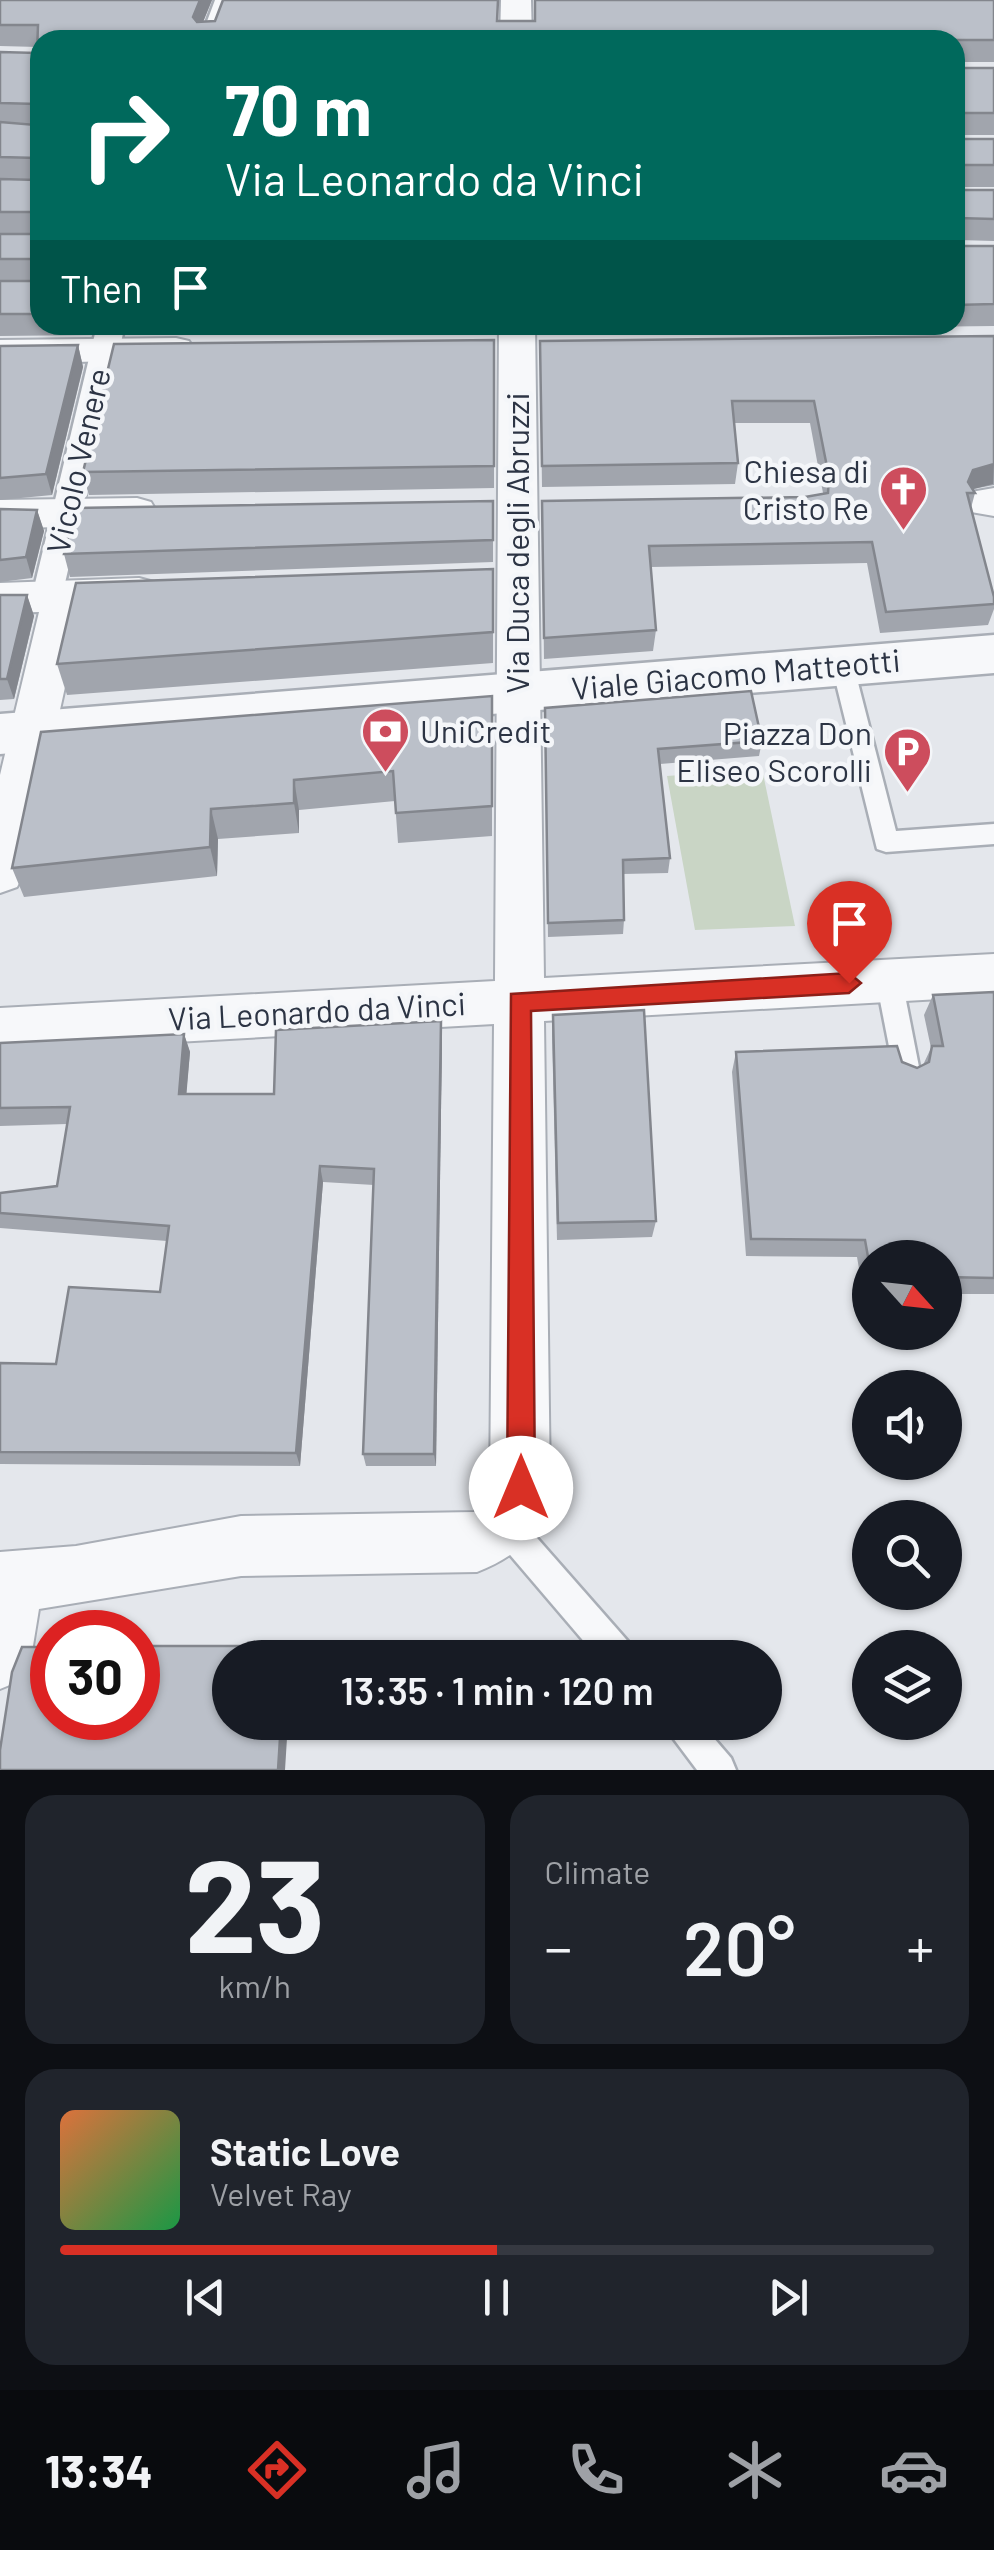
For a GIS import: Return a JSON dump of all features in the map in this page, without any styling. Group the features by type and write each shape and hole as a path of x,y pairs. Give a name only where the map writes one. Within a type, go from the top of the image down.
{"street":[{"path":"516,0 516,30"},
{"path":"0,352 108,338 204,350"},
{"name":"Vicolo Venere","path":"0,873 15,732 55,596 66,513 108,338"},
{"name":"Via Duca degli Abruzzi","path":"505,1525 521,1488 518,693 498,582 520,506 515,340"},
{"path":"0,514 182,511"},
{"path":"0,598 182,592"},
{"name":"Viale Giacomo Matteotti","path":"15,732 843,667 992,660"},
{"name":"Via Leonardo da Vinci","path":"0,1030 994,975"},
{"path":"0,1658 7,1582 76,1576 241,1546 477,1542 505,1525"}],"lane":[{"path":"212,30 223,0"},
{"path":"843,667 886,842 994,834"},
{"path":"888,980 907,1072"},
{"path":"505,1525 604,1640"},
{"path":"693,1740 719,1770"}],"green space":[{"path":"762,769 795,926 695,930 667,776"}],"building":[{"path":"0,0 200,0 193,17 197,22 215,21 223,0 498,0 497,21 535,21 535,0 994,0 994,40 965,40 965,30 38,30 38,25 0,25"},
{"path":"0,52 30,53 30,104 0,103"},
{"path":"965,68 994,68 994,113 965,113"},
{"path":"0,122 30,125 30,158 0,157"},
{"path":"965,139 994,139 994,165 965,165"},
{"path":"0,179 30,180 30,212 0,212"},
{"path":"965,190 994,190 994,219 965,218"},
{"path":"0,234 30,234 30,259 0,259"},
{"path":"965,246 994,246 994,304 965,305"},
{"path":"0,281 30,281 30,314 0,314"},
{"path":"994,336 994,464 973,470 968,482 975,493 967,493 994,604 886,612 872,542 649,546 656,630 544,638 542,501 805,497 828,493 829,477 814,401 732,401 738,463 542,466 540,341"},
{"path":"494,340 494,466 83,472 114,344"},
{"path":"78,345 46,474 0,478 0,346"},
{"path":"493,501 493,540 64,554 75,508"},
{"path":"0,509 37,510 26,557 0,560"},
{"path":"493,569 493,632 57,664 76,583"},
{"path":"0,595 27,595 7,679 0,679"},
{"path":"751,691 762,741 658,749 670,858 623,860 624,920 548,923 545,708"},
{"path":"492,696 492,806 396,813 393,771 294,780 294,803 211,809 210,847 12,868 41,732"},
{"path":"994,992 994,1278 962,1277 962,1240 751,1239 736,1052 897,1046 902,1062 917,1068 929,1062 932,1046 943,1046 933,995"},
{"path":"644,1010 656,1221 558,1223 553,1015"},
{"path":"441,1021 434,1454 363,1454 374,1169 320,1166 296,1453 0,1452 0,1363 56,1364 69,1287 160,1292 169,1226 0,1213 0,1193 57,1186 70,1107 0,1108 0,1043 184,1034 179,1094 274,1094 276,1030"},
{"path":"160,1646 212,1646 212,1740 280,1740 278,1770 0,1770 12,1672 22,1647 30,1647 30,1740 160,1740"}],"place":[{"name":"Chiesa di Cristo Re","path":"904,532"},
{"name":"UniCredit","path":"385,774"},
{"name":"Piazza Don Eliseo Scorolli","path":"907,794"}],"route":[{"path":"521,1488 519,1001 849,983"}]}
